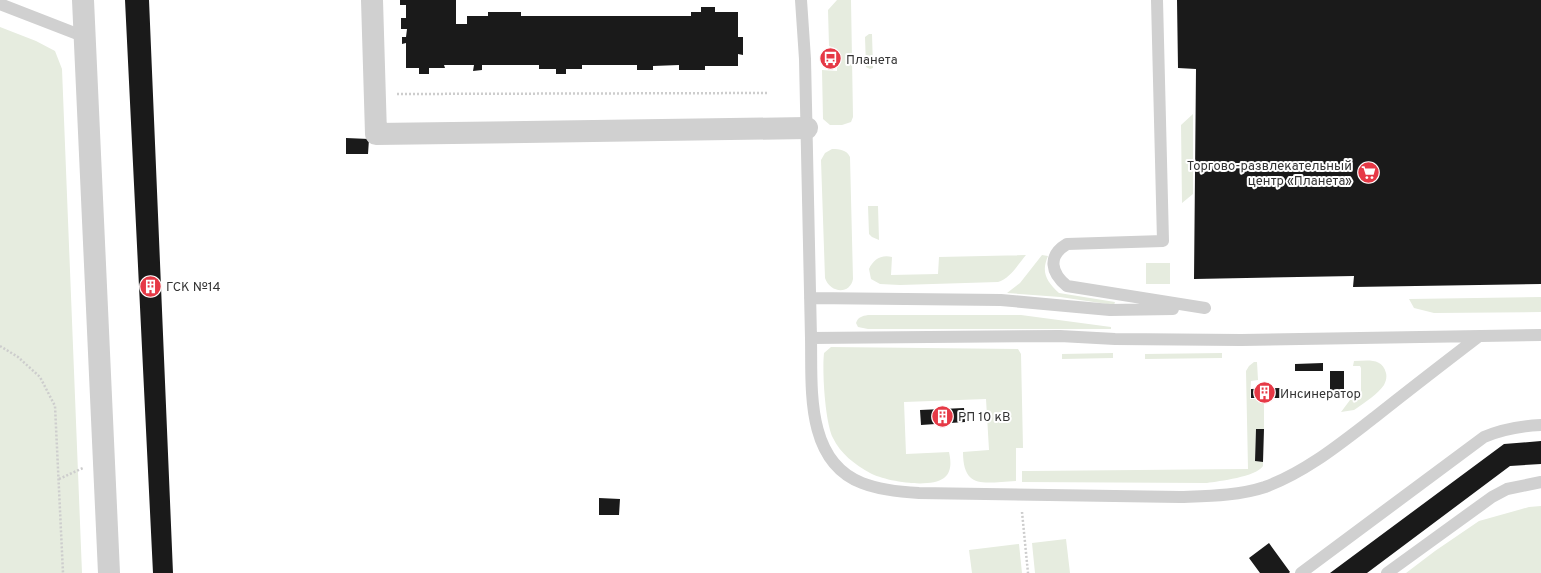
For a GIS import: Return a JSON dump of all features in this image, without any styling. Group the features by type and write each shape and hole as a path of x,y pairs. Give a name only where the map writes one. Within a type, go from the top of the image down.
{"street":[{"path":"83,0 109,573"},
{"path":"372,0 376,134 807,128"}],"lane":[{"path":"801,0 805,59 807,128 812,405 817,431 822,444 834,463 850,477 871,486 907,492 1209,496 1249,491 1284,478 1321,457 1478,336"},
{"path":"810,298 1001,300 1110,310 1205,308 1067,286 1054,273 1053,263 1055,255 1060,248 1067,244 1163,242 1157,0"},
{"path":"0,4 85,37"},
{"path":"811,338 1060,336 1115,339 1241,340 1541,335"},
{"path":"1301,573 1484,437 1498,431 1511,428 1541,425"},
{"path":"1387,573 1492,497 1507,489 1541,482"}],"path":[{"path":"396,94 769,93"},
{"path":"0,346 18,357 40,377 56,406 63,573"},
{"path":"59,479 89,465"},
{"path":"1020,494 1028,573"}],"shaded area":[{"path":"837,0 851,0 853,117 851,122 842,125 830,125 823,119 822,70 837,71 837,49 829,46 828,10"},
{"path":"0,27 36,41 55,51 62,69 82,573 0,573"},
{"path":"872,34 873,68 870,69 866,67 865,37"},
{"path":"1193,114 1193,194 1182,203 1181,125"},
{"path":"832,149 843,150 850,157 853,279 848,288 844,290 831,287 825,278 821,160 825,153"},
{"path":"868,206 878,206 879,240 869,234"},
{"path":"1026,255 1006,278 998,282 900,285 880,284 871,279 869,269 875,260 884,256 892,257 891,275 938,274 939,257"},
{"path":"1042,255 1048,256 1045,267 1046,276 1059,293 1115,302 1114,305 1060,297 1007,293 1020,283"},
{"path":"1146,263 1170,263 1170,284 1146,284"},
{"path":"1541,297 1541,312 1434,313 1414,308 1409,299"},
{"path":"1021,315 1111,327 1111,329 868,329 858,327 856,323 858,319 862,316"},
{"path":"831,347 1018,349 1021,354 1023,448 1016,448 1016,481 986,483 978,482 972,479 967,473 964,464 963,452 989,450 986,399 904,402 906,454 949,452 950,470 944,478 928,483 907,483 877,476 859,466 848,458 840,449 830,430 825,396 823,361 824,353"},
{"path":"1113,353 1113,358 1062,359 1062,354"},
{"path":"1222,353 1222,358 1145,359 1145,354"},
{"path":"1354,361 1373,361 1381,364 1386,373 1386,380 1378,392 1357,408 1354,410 1341,412 1350,400 1361,397 1361,368 1360,366 1353,366"},
{"path":"1254,362 1257,362 1258,380 1251,381 1250,399 1264,399 1264,429 1256,429 1255,461 1263,462 1263,466 1259,470 1237,478 1207,483 1022,482 1022,471 1248,469 1246,371"},
{"path":"1541,506 1541,573 1406,573 1479,521 1529,507"},
{"path":"1066,539 1070,573 1035,573 1032,543"},
{"path":"1019,544 1022,573 972,573 969,550"}],"building":[{"name":"ГСК №14","path":"125,0 149,0 173,573 153,573"},
{"path":"400,0 456,0 456,24 467,24 467,16 488,16 488,12 521,12 521,16 691,16 691,12 701,12 701,7 715,7 715,12 738,12 738,37 743,37 743,55 738,54 738,66 705,66 705,70 679,70 679,65 653,66 653,70 637,70 637,65 582,65 582,69 566,69 566,74 556,74 556,69 539,69 539,65 482,65 482,70 473,71 474,65 444,65 445,68 429,68 429,74 419,74 419,68 406,68 406,43 402,44 402,37 406,37 407,29 401,29 401,18 406,18 406,5 400,5"},
{"name":"Торгово-развлекательный центр «Планета»","path":"1177,0 1541,0 1541,284 1353,287 1354,276 1194,279 1196,69 1178,68"},
{"path":"346,138 369,139 368,154 346,154"},
{"path":"1323,363 1323,371 1295,371 1295,364"},
{"path":"1330,371 1344,371 1344,399 1330,398"},
{"name":"Инсинератор","path":"1280,388 1280,398 1251,398 1251,389"},
{"name":"РП 10 кВ","path":"964,408 965,422 921,425 920,410"},
{"path":"1256,429 1264,429 1263,462 1255,461"},
{"path":"1541,441 1541,464 1510,466 1367,573 1330,573 1504,444"},
{"path":"599,498 620,499 619,515 599,515"},
{"path":"1269,543 1290,572 1289,573 1260,573 1249,558"}],"place":[{"name":"Планета","path":"831,59"},
{"name":"Торгово-развлекательный центр «Планета»","path":"1368,172"},
{"name":"ГСК №14","path":"150,286"},
{"name":"Инсинератор","path":"1265,393"},
{"name":"РП 10 кВ","path":"943,416"}]}
